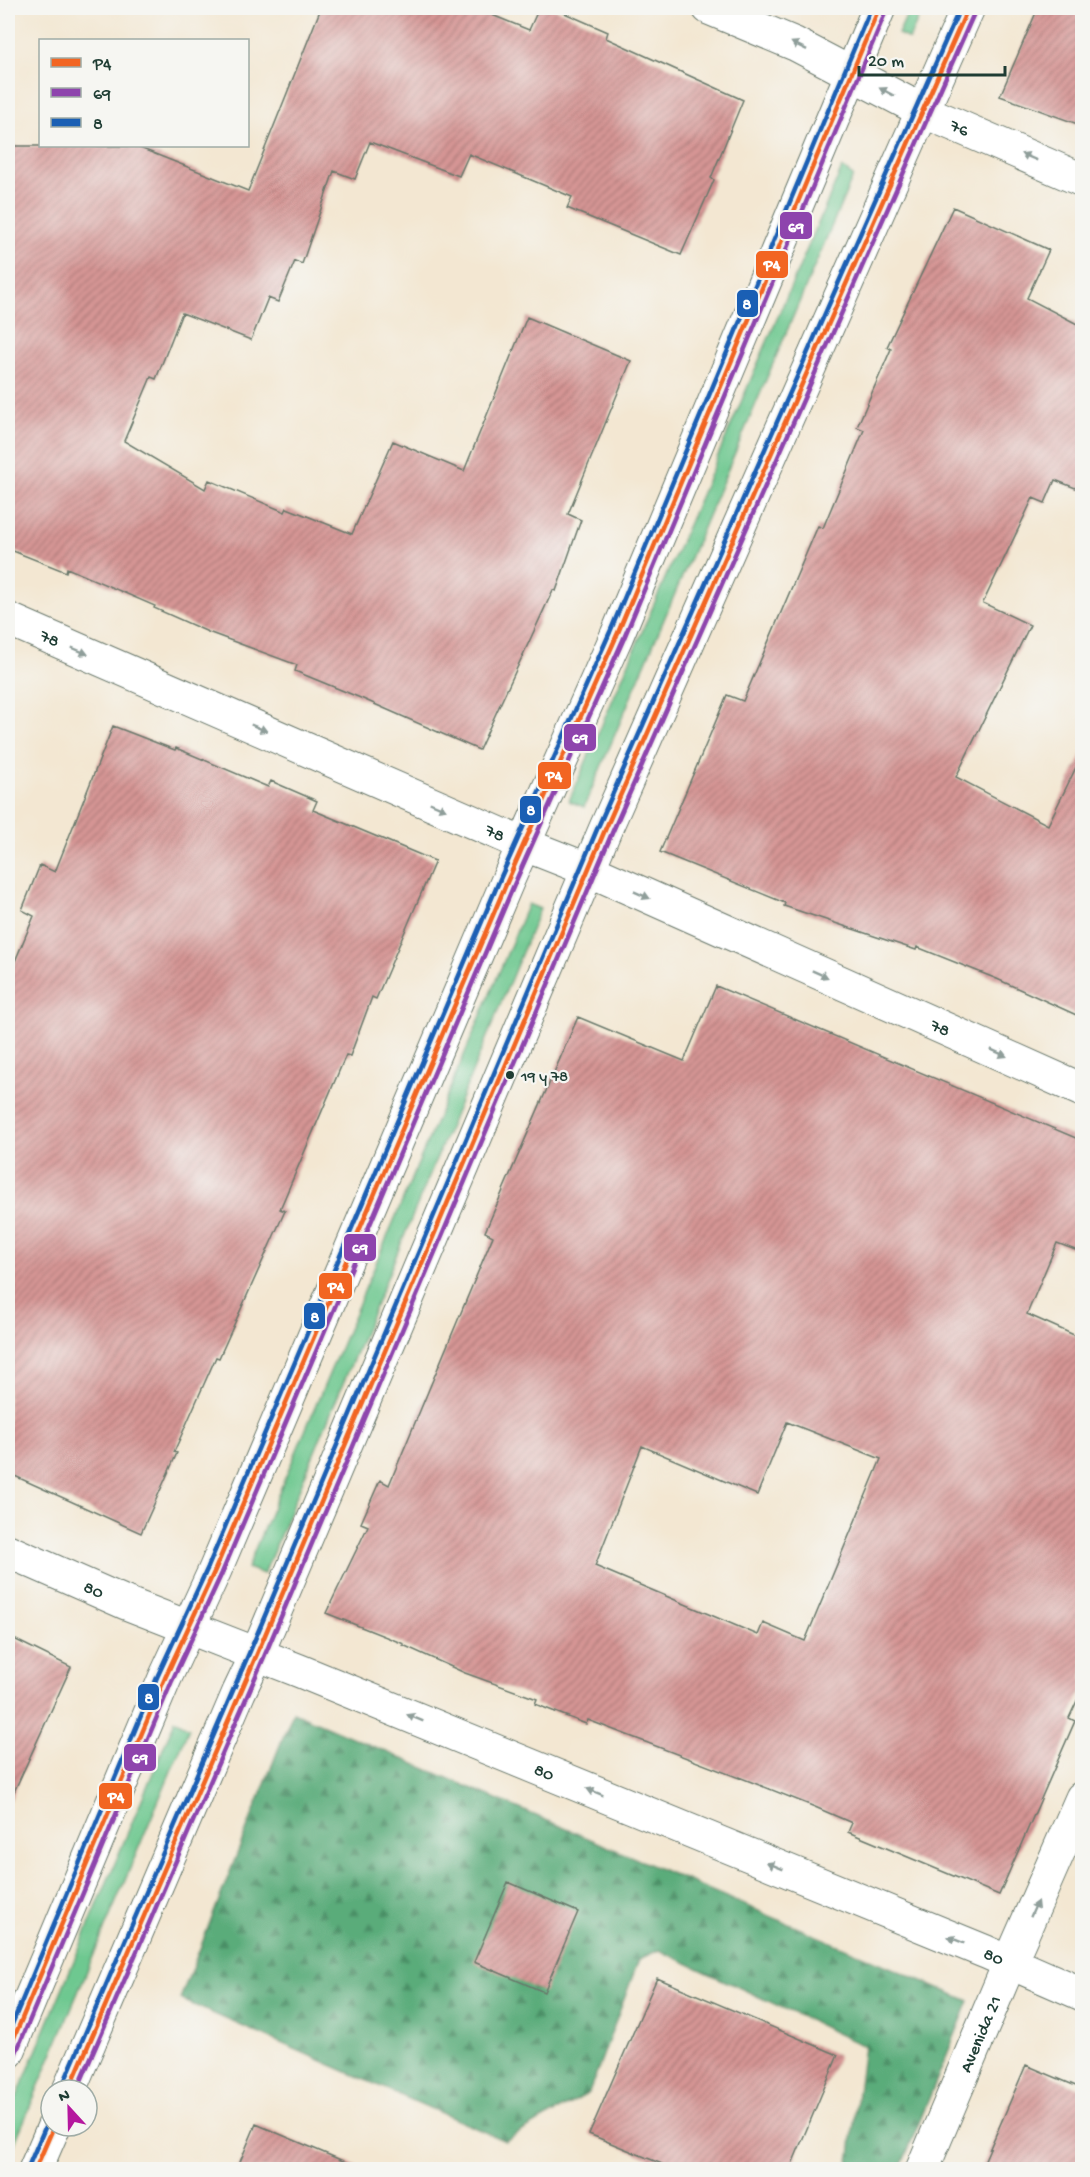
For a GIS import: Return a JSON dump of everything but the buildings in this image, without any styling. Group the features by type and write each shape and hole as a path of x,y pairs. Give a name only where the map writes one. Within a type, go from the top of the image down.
{"main road":[{"name":"76","path":"709,8 795,44 923,111 1083,180"},
{"path":"8,2052 165,1678 215,1570 524,844 617,635 879,8"},
{"path":"74,2078 257,1654 589,870 968,8"},
{"name":"78","path":"8,619 524,844 589,870 1083,1090"},
{"name":"80","path":"8,1551 126,1603 189,1626 1010,1962 1083,1994"},
{"name":"Avenida 21","path":"922,2169 1083,1798"},
{"path":"35,2169 49,2138"}],"green space":[{"path":"910,8 923,8 909,39 898,34"},
{"path":"842,168 853,176 584,807 569,801"},
{"path":"528,904 540,909 264,1574 247,1568"},
{"path":"293,1712 969,2001 900,2169 848,2170 864,2046 659,1950 639,1959 589,2093 505,2141 180,1999"},
{"path":"175,1720 189,1728 42,2078 39,2078 39,2085 8,2159 8,2118"}],"transit line":[{"name":"8","path":"8,2034 158,1675 208,1567 500,879 610,632 871,8"},
{"name":"P4","path":"8,2052 165,1678 215,1570 507,882 617,635 879,8"},
{"name":"8","path":"66,2078 250,1651 598,827 960,8"},
{"name":"P4","path":"74,2078 257,1654 605,830 968,8"},
{"name":"69","path":"15,2055 172,1681 222,1573 514,885 624,638 886,11"},
{"name":"69","path":"82,2078 264,1657 612,833 975,11"},
{"name":"8","path":"28,2167 41,2138"},
{"name":"P4","path":"35,2170 49,2138"}],"place":[{"name":"19 y 78","path":"510,1075"}]}
